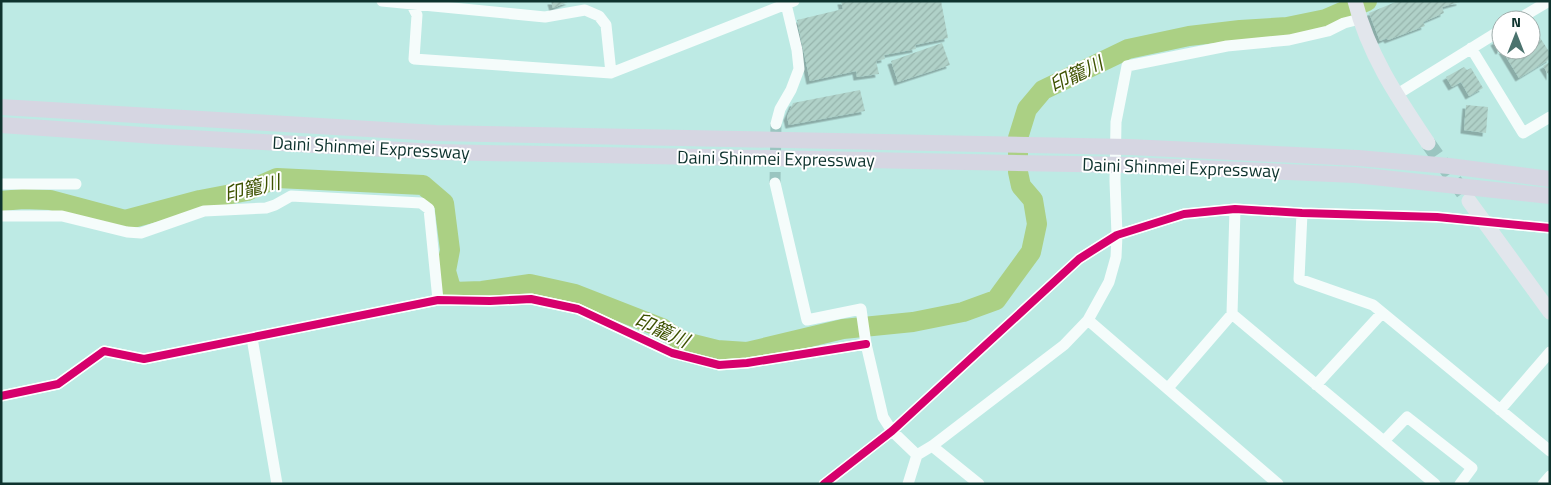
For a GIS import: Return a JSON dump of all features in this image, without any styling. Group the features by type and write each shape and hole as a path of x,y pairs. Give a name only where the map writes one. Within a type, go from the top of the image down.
{"highway":[{"name":"Daini Shinmei Expressway","path":"1,107 436,133 1128,148 1358,158 1449,166 1550,179"},
{"name":"Daini Shinmei Expressway","path":"1,125 166,137 436,152 1129,165 1354,175 1550,196"}],"main road":[{"path":"1357,12 1377,63 1428,143"},
{"path":"1469,201 1550,312"}],"street":[{"path":"382,1 410,2 545,17 585,10 598,16 606,26 611,73"},
{"path":"1533,10 1548,1"},
{"path":"410,2 417,15 414,59 611,73 790,3 799,69 792,90 780,109 776,124"},
{"path":"908,484 917,455 932,446 1064,345 1088,320 1109,282 1116,257 1117,235 1115,181 1116,122 1127,66 1227,46 1289,40 1328,31 1344,23 1357,12"},
{"path":"1396,95 1491,36"},
{"path":"1471,48 1523,133 1550,117"},
{"path":"1,184 76,184"},
{"path":"775,184 807,320 861,309 866,344 883,417 892,431 917,455"},
{"path":"1,216 62,216 128,232 141,233 204,211 266,208 275,206 291,196 421,203 429,209 438,300"},
{"path":"1168,388 1232,314 1236,209"},
{"path":"824,484 892,431 1079,259 1117,235 1184,214 1236,209 1437,217 1550,228"},
{"path":"1302,213 1299,279 1373,306 1550,451"},
{"path":"1,396 58,384 104,351 144,359 438,300 490,301 531,299 578,309 672,353 719,365 747,364 866,344"},
{"path":"1316,385 1382,313"},
{"path":"1232,314 1434,484"},
{"path":"1088,320 1278,484"},
{"path":"252,338 277,484"},
{"path":"1500,410 1550,352"},
{"path":"1384,441 1407,417 1472,468 1460,484"},
{"path":"932,446 979,484"},
{"path":"1543,484 1550,476"}],"building":[{"path":"551,1 570,1 553,8"},
{"path":"841,1 941,1 948,38 915,45 916,49 884,55 885,59 876,61 879,74 857,77 856,71 810,81 797,20 843,9"},
{"path":"1398,1 1460,2 1442,7 1444,13 1423,22 1425,26 1388,40 1387,38 1380,41 1369,13"},
{"path":"1541,39 1550,53 1550,59 1519,78 1508,60 1541,60"},
{"path":"942,43 950,65 898,82 891,61"},
{"path":"1550,62 1550,77 1543,66"},
{"path":"1464,67 1467,70 1471,68 1483,88 1469,96 1461,82 1452,87 1446,77"},
{"path":"860,90 865,111 789,125 787,117 793,103"},
{"path":"1466,105 1488,107 1486,133 1464,130"}],"waterway":[{"name":"印籠川","path":"1,201 23,199 50,200 125,220 200,200 247,191 277,178 423,185 444,203 450,250 446,271 452,292 482,291 530,284 575,294 662,328 681,341 717,350 747,352 843,329 913,322 963,312 996,300 1031,252 1037,224 1033,200 1021,186 1018,172 1018,138 1027,109 1043,90 1128,49 1189,36 1287,27 1326,19 1367,1"}],"tunnel":[{"path":"775,183 776,124"},
{"path":"1428,143 1464,194"}],"cycle path":[{"path":"824,484 892,431 1079,259 1117,235 1184,214 1235,209 1437,217 1550,228"},
{"path":"1,396 58,384 104,351 144,359 438,300 490,301 531,299 578,309 672,353 719,365 747,363 866,344"}]}
